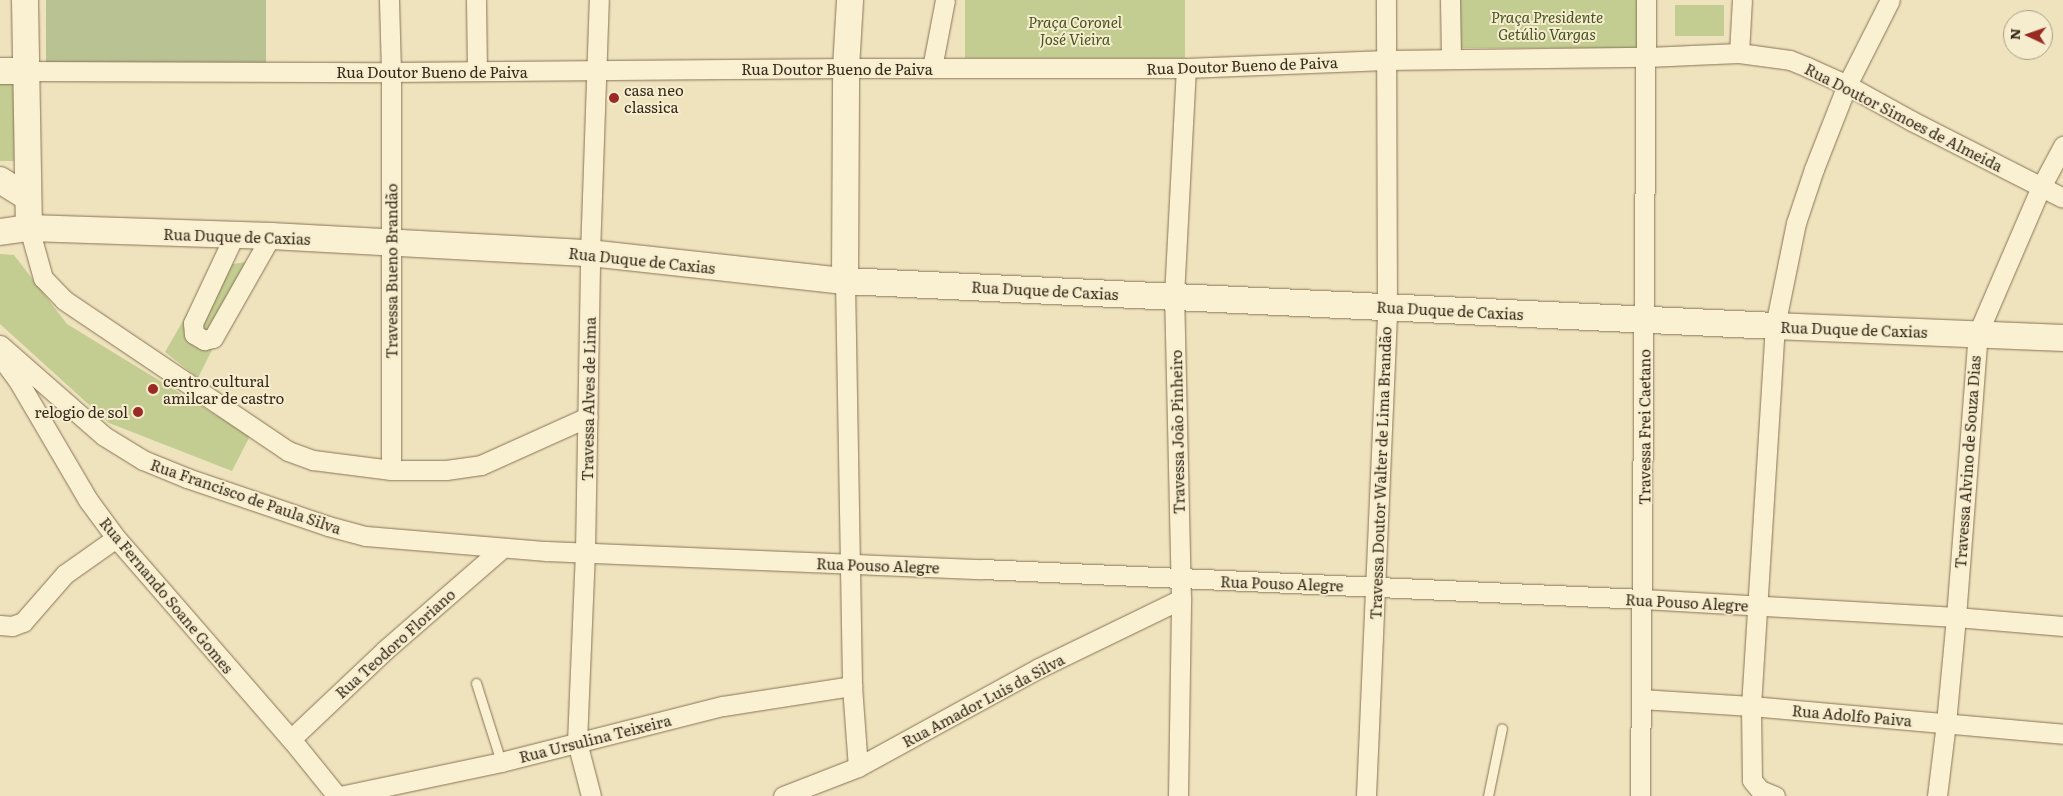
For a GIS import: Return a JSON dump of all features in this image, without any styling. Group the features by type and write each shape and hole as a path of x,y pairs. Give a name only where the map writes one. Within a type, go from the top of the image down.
{"street":[{"path":"25,0 28,228 43,278 64,300 264,437 288,451 313,460 391,470 446,470 481,465 588,417"},
{"name":"Travessa Bueno Brandão","path":"389,0 391,72 391,470"},
{"path":"476,0 477,71"},
{"name":"Travessa Alves de Lima","path":"591,796 577,742 585,552 590,253 600,0"},
{"path":"850,0 846,68 845,282 852,686 858,767"},
{"path":"932,68 945,0"},
{"name":"Travessa Doutor Walter de Lima Brandão","path":"1366,796 1386,307 1386,0"},
{"path":"1450,0 1451,59"},
{"name":"Travessa Frei Caetano","path":"1640,796 1643,599 1646,0"},
{"path":"1739,53 1742,0"},
{"path":"1768,793 1752,780 1751,706 1775,326 1796,223 1814,169 1847,85 1890,0"},
{"name":"Rua Doutor Simoes de Almeida","path":"1647,57 1739,53 1790,60 1847,85 1912,122 2063,198"},
{"name":"Rua Doutor Bueno de Paiva","path":"27,71 598,72 846,68 1186,68 1386,60 1647,57"},
{"name":"Travessa João Pinheiro","path":"1178,796 1181,579 1174,296 1186,68"},
{"path":"0,71 27,71"},
{"name":"Travessa Alvino de Souza Dias","path":"1936,796 1946,723 1956,617 1978,333 2042,187 2063,146"},
{"path":"0,180 27,196"},
{"name":"Rua Duque de Caxias","path":"0,232 28,228 271,236 590,253 845,282 2063,338"},
{"path":"234,236 193,323 194,334 204,340 213,338 271,236"},
{"name":"Rua Francisco de Paula Silva","path":"0,345 104,436 144,460 187,478 328,526 366,536 501,549"},
{"name":"Rua Fernando Soane Gomes","path":"0,356 20,384 88,500 116,538 291,739 338,796"},
{"path":"0,625 12,626 24,622 65,574 116,538"},
{"name":"Rua Pouso Alegre","path":"501,549 1643,599 1956,617 2063,626"},
{"name":"Rua Teodoro Floriano","path":"291,739 385,650 501,549"},
{"name":"Rua Amador Luis da Silva","path":"784,796 858,767 1039,668 1181,599"},
{"name":"Rua Ursulina Teixeira","path":"338,796 501,762 723,706 852,686"},
{"name":"Rua Adolfo Paiva","path":"1641,700 1751,706 2063,734"}],"lane":[{"path":"476,683 501,762"},
{"path":"1488,796 1502,728"}],"green space":[{"path":"46,0 266,0 266,65 46,65"},
{"name":"Praça Coronel José Vieira","path":"965,0 1185,0 1185,58 965,58"},
{"name":"Praça Presidente Getúlio Vargas","path":"1454,0 1640,0 1640,48 1454,48"},
{"path":"1675,5 1724,5 1724,36 1675,36"},
{"path":"0,83 14,83 14,161 0,161"},
{"path":"0,254 14,255 67,324 250,436 232,471 109,423 0,324"},
{"path":"257,260 198,378 165,352 214,267"}],"place":[{"name":"casa neo classica","path":"614,98"},
{"name":"centro cultural amilcar de castro","path":"153,389"},
{"name":"relogio de sol","path":"138,412"}]}
